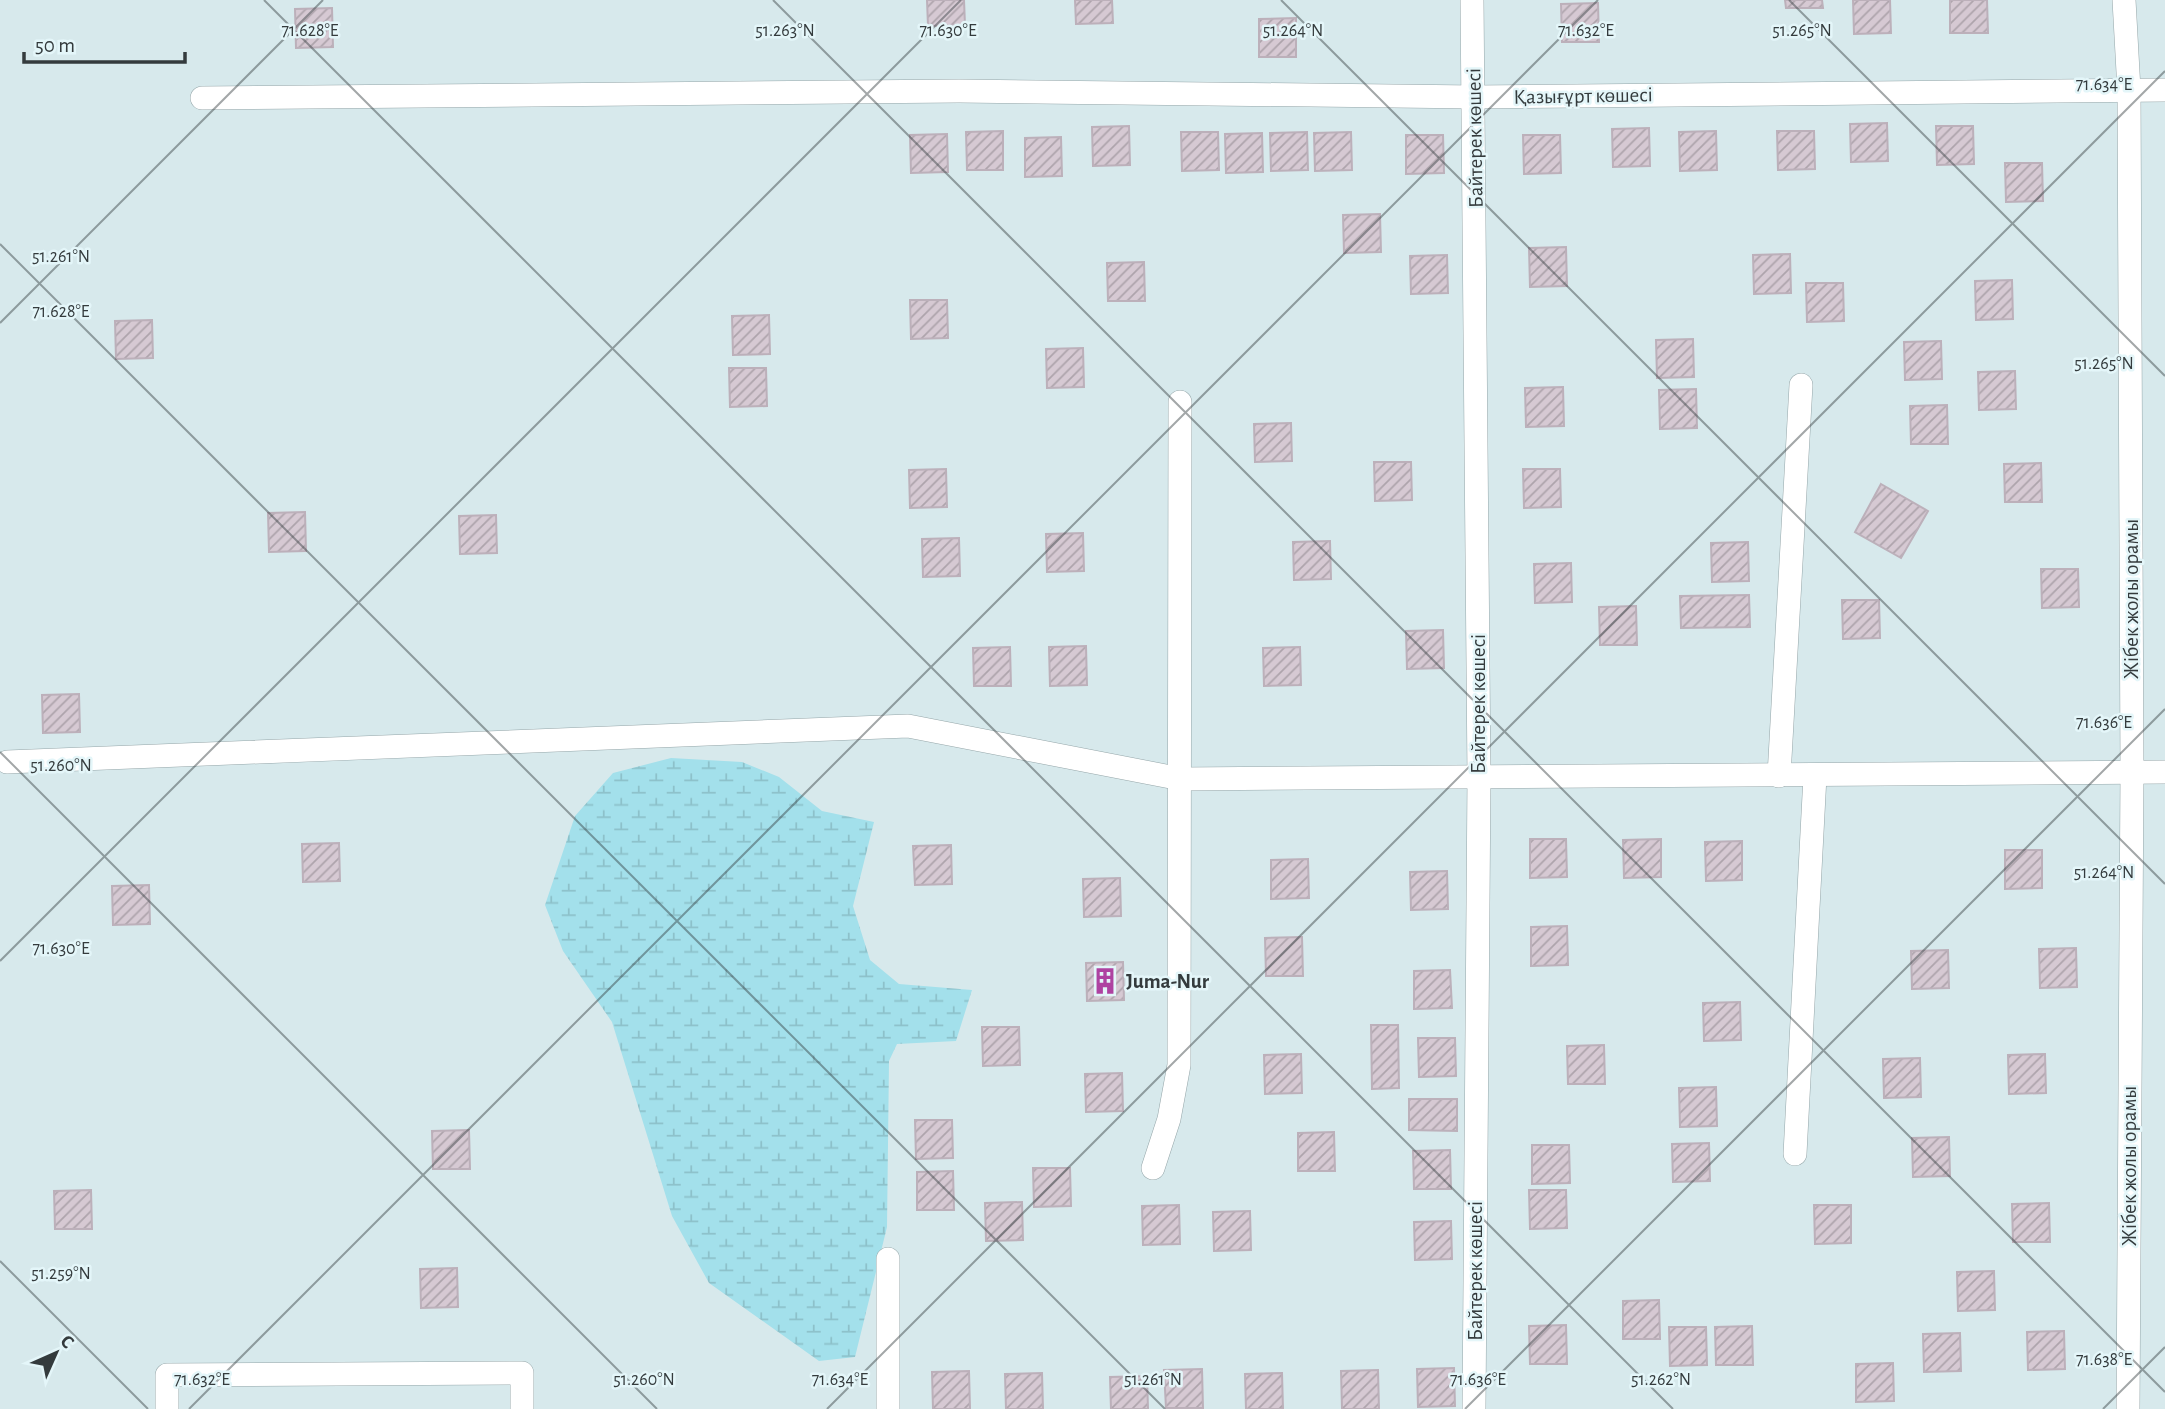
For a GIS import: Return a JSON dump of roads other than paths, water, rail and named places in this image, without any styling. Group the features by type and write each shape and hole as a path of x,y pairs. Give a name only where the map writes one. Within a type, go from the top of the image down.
{"street":[{"name":"Байтерек көшесі","path":"1472,0 1475,97 1479,777 1474,1409"},
{"name":"Жібек жолы орамы","path":"2124,0 2129,90 2132,772 2128,1409"},
{"name":"Қазығұрт көшесі","path":"202,98 959,91 1475,97 2165,90"},
{"path":"1779,776 1801,385"},
{"path":"1153,1168 1170,1119 1179,1065 1180,402"},
{"path":"7,762 908,726 1181,779 2165,772"},
{"path":"1795,1154 1815,776"},
{"path":"888,1259 888,1409"},
{"path":"167,1409 167,1375 522,1373 522,1409"}],"place":[{"name":"Juma-Nur","path":"1105,981"}]}
